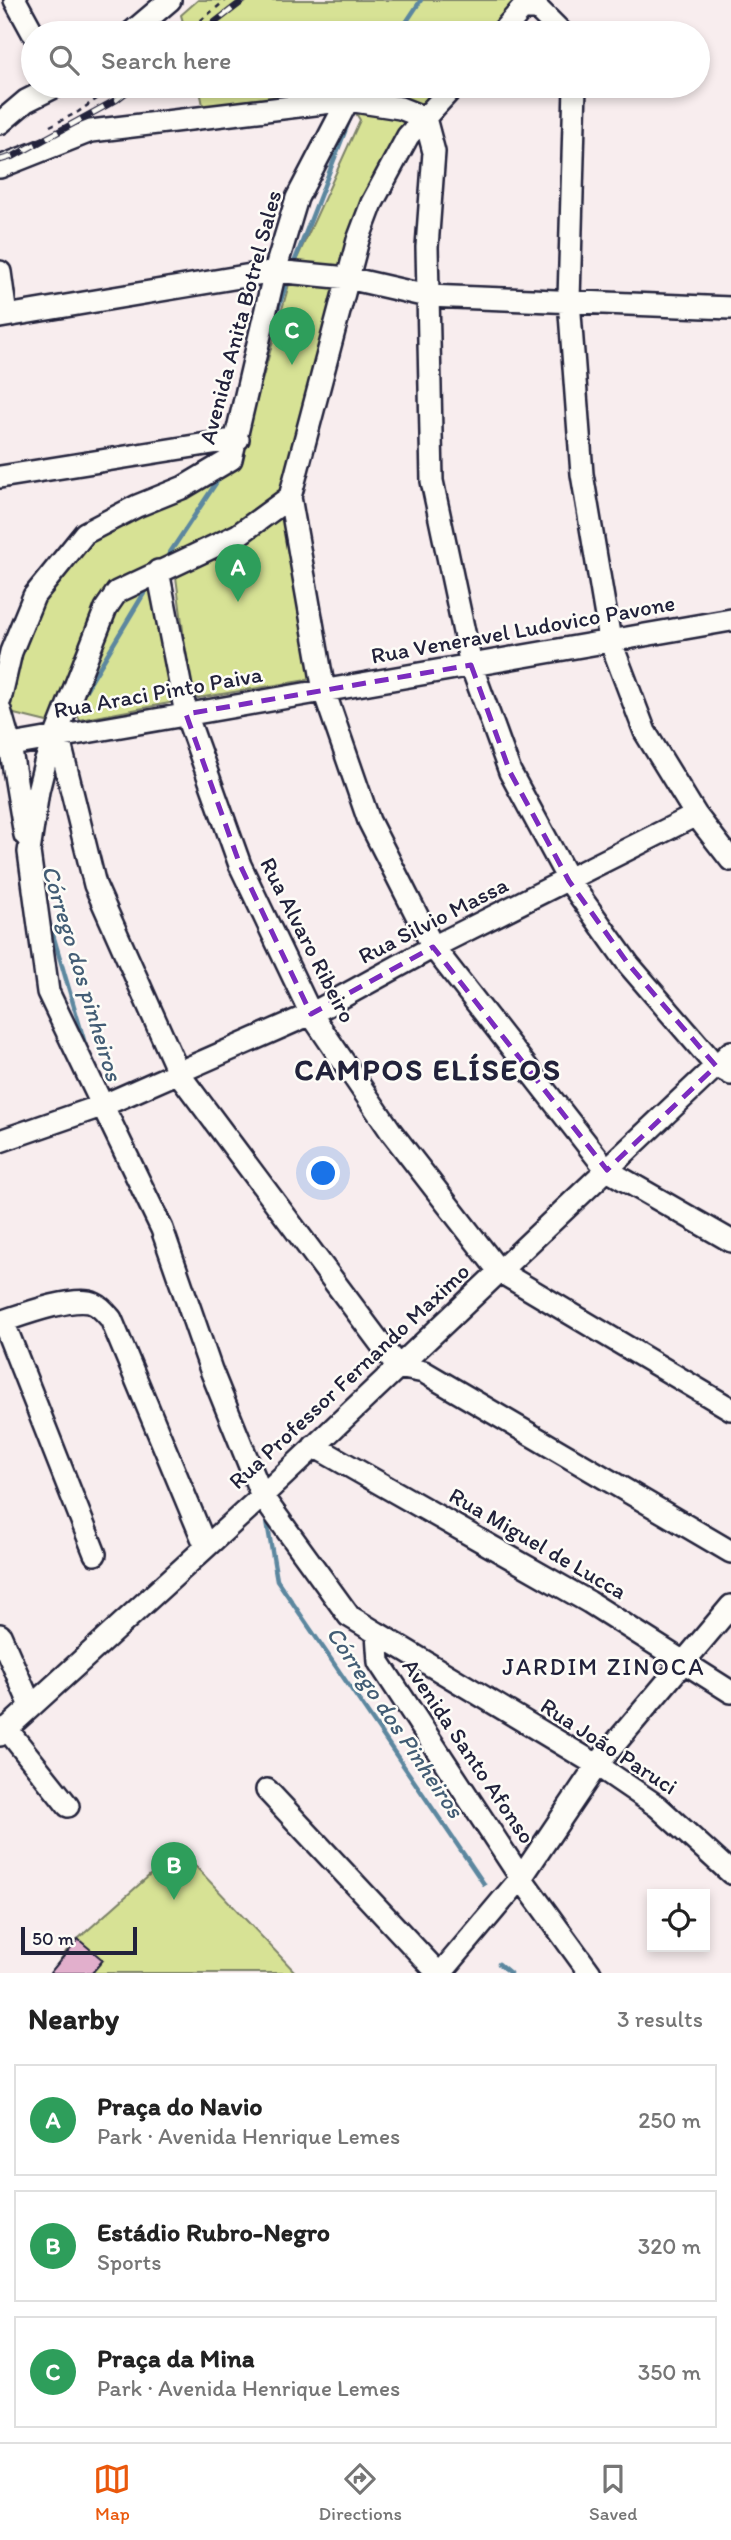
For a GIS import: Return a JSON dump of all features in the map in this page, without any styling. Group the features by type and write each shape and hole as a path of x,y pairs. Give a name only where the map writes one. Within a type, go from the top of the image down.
{"street":[{"path":"15,0 26,21"},
{"path":"145,21 170,0"},
{"path":"512,21 522,9 538,9 550,21"},
{"path":"0,123 33,98"},
{"path":"443,98 408,136 372,203 348,278 290,497 324,691 369,821 433,947 607,1170 731,1241"},
{"path":"575,98 576,150 569,300 582,474 610,639 645,733 696,815 731,859"},
{"path":"0,167 92,131 348,100 400,108 425,118"},
{"name":"Avenida Anita Botrel Sales","path":"0,700 10,652 34,596 85,533 136,506 184,486 232,459 275,271 297,198 348,100"},
{"path":"425,118 434,152 427,247 432,481 471,665 510,772 569,881 629,965 726,1064"},
{"path":"0,272 3,316 275,271 348,278 427,296 731,308"},
{"path":"0,477 238,439"},
{"path":"29,852 40,778 106,608 117,592 238,535 290,497"},
{"name":"Rua Alvaro Ribeiro","path":"158,571 186,715 240,865 311,1014 392,1133 499,1271 731,1409"},
{"name":"Rua Veneravel Ludovico Pavone","path":"324,691 731,620"},
{"name":"Rua Araci Pinto Paiva","path":"5,746 324,691"},
{"path":"0,710 5,746 29,852 48,992 162,1229 211,1370 262,1496 349,1616 377,1633"},
{"path":"58,735 95,886 179,1074 398,1367 424,1372 731,1552"},
{"name":"Rua Silvio Massa","path":"0,1141 104,1105 311,1014 433,947 696,815"},
{"name":"Rua Professor Fernando Maximo","path":"3,1732 262,1496 607,1170 726,1064"},
{"path":"95,1554 2,1321 71,1303 89,1302 101,1307 111,1319 206,1546"},
{"name":"Rua Miguel de Lucca","path":"314,1446 684,1659 731,1692"},
{"path":"267,1790 439,1973 521,1878 597,1765 731,1606"},
{"name":"Rua João Paruci","path":"377,1633 597,1765 657,1806 731,1873"},
{"name":"Avenida Santo Afonso","path":"377,1633 379,1662 521,1878 590,1973"},
{"path":"0,1635 31,1706"},
{"path":"3,1732 68,1806"}],"path":[{"path":"200,21 226,0"},
{"path":"45,129 97,98"}],"highlighted area":[{"path":"471,665 510,772 569,881 629,965 716,1066 607,1170 433,947 311,1014 240,865 186,714"}],"green space":[{"path":"198,0 527,0 504,21 183,21 181,15"},
{"path":"202,98 431,98 394,138 351,240 284,493 193,552 125,581 55,724 6,712 34,596 89,539 238,466 295,263 360,120 351,105 207,124"},
{"path":"284,516 313,679 192,699 176,577 251,539"},
{"path":"151,582 175,702 80,720 76,713 105,630 118,605"},
{"path":"176,1852 185,1855 296,1973 51,1973 70,1946"}],"building":[{"path":"78,1939 103,1960 92,1973 50,1973"}],"waterway":[{"name":"Córrego dos pinheiros","path":"407,21 421,0"},
{"name":"Córrego dos pinheiros","path":"292,268 351,116"},
{"name":"Córrego dos pinheiros","path":"272,327 288,279"},
{"name":"Córrego dos pinheiros","path":"165,560 222,474"},
{"name":"Córrego dos pinheiros","path":"81,698 149,585"},
{"name":"Córrego dos pinheiros","path":"48,918 88,1054"},
{"name":"Córrego dos Pinheiros","path":"266,1516 277,1580 484,1884"},
{"name":"Córrego dos Pinheiros","path":"499,1964 510,1973"}],"railway":[{"path":"217,21 244,0"},
{"path":"0,160 14,156 119,98"}],"place":[{"name":"Praça da Mina","path":"292,365"},
{"name":"Praça do Navio","path":"238,602"},
{"name":"Estádio Rubro-Negro","path":"174,1900"}],"district":[{"name":"CAMPOS ELÍSEOS","path":"428,1070"},
{"name":"JARDIM ZINOCA","path":"604,1667"}]}
